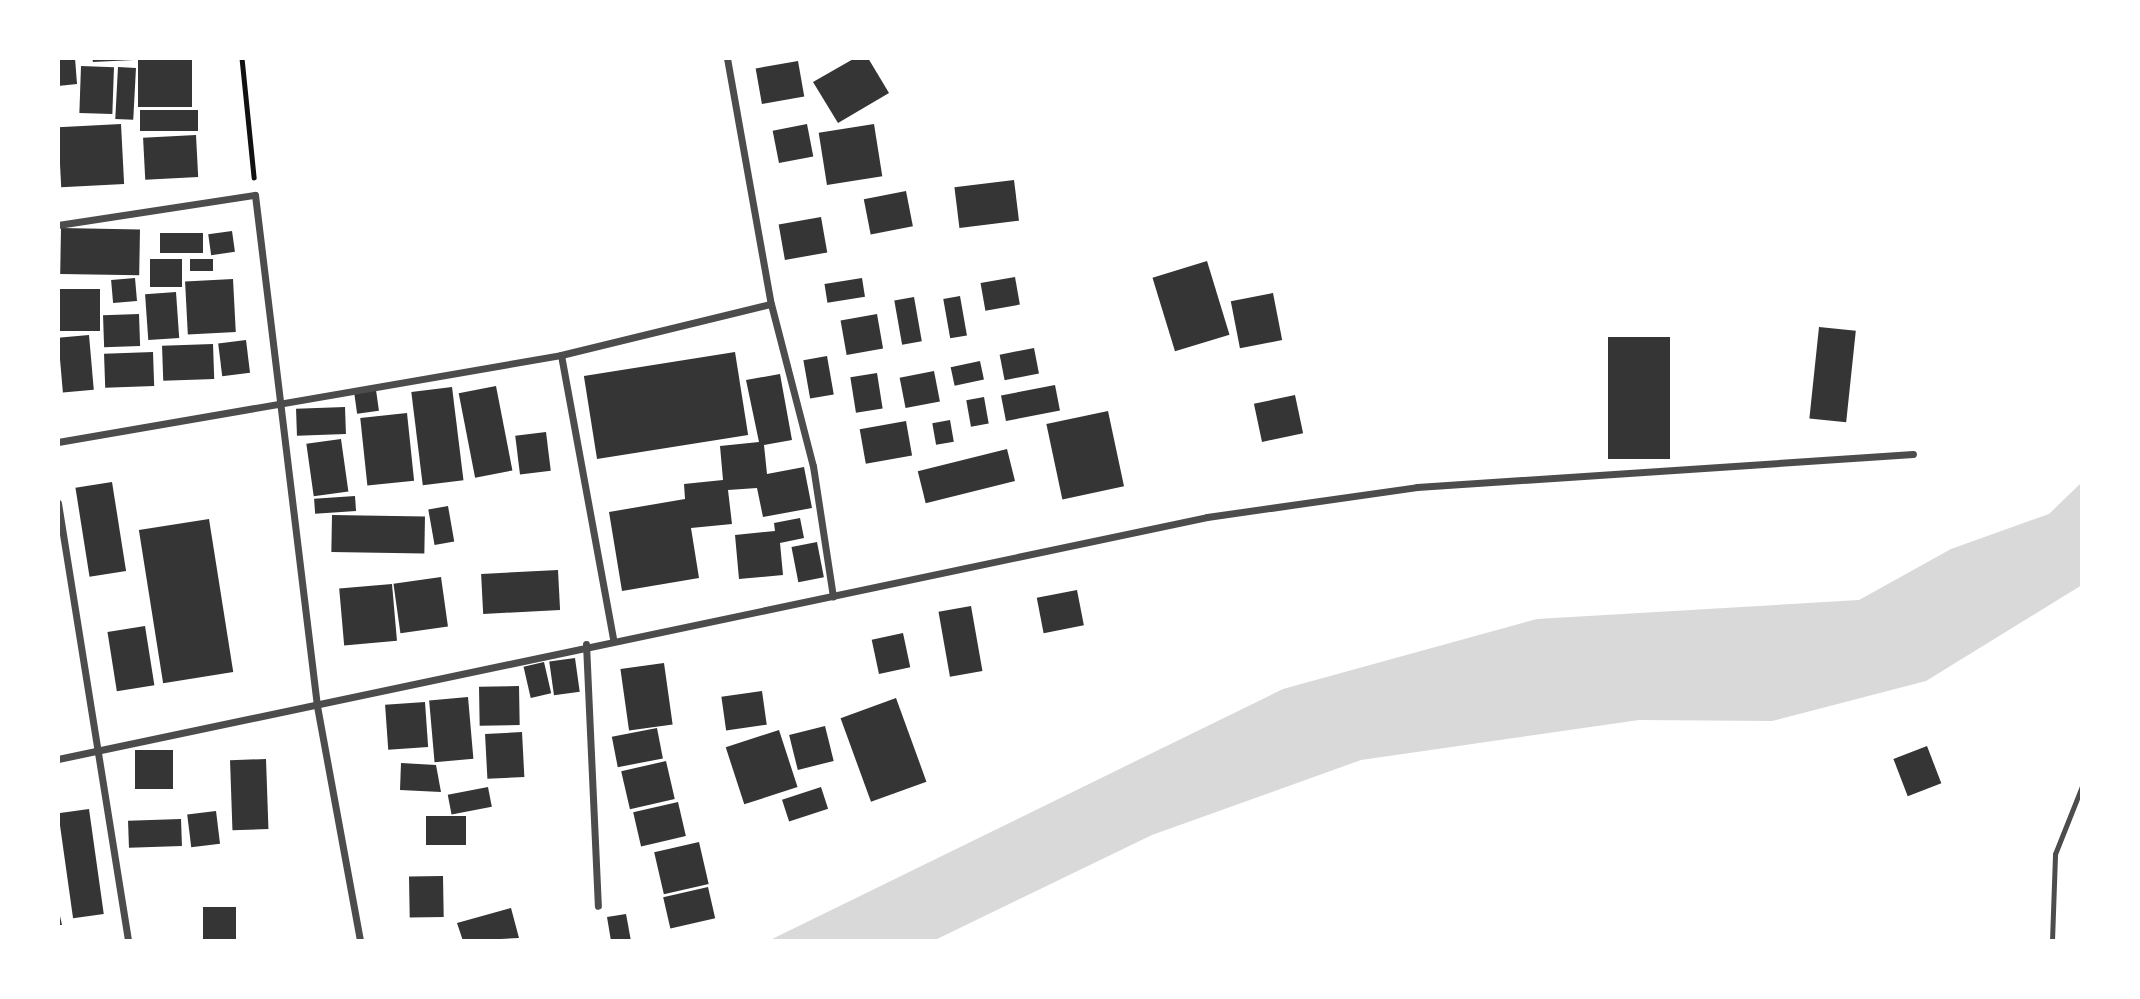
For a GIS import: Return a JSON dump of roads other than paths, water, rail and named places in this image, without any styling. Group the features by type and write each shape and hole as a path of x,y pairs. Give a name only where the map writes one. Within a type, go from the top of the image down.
{"street":[{"path":"727,58 771,304 813,466 834,596"},
{"path":"58,225 255,195 283,403 317,706 360,941"},
{"path":"58,442 561,355 771,304"},
{"path":"561,355 613,639"},
{"path":"58,759 317,706 586,644 834,596 1207,517 1417,487 1913,454"},
{"path":"58,503 102,750 128,941"},
{"path":"586,644 598,906"}],"lane":[{"path":"2052,941 2055,854 2082,786"}]}
